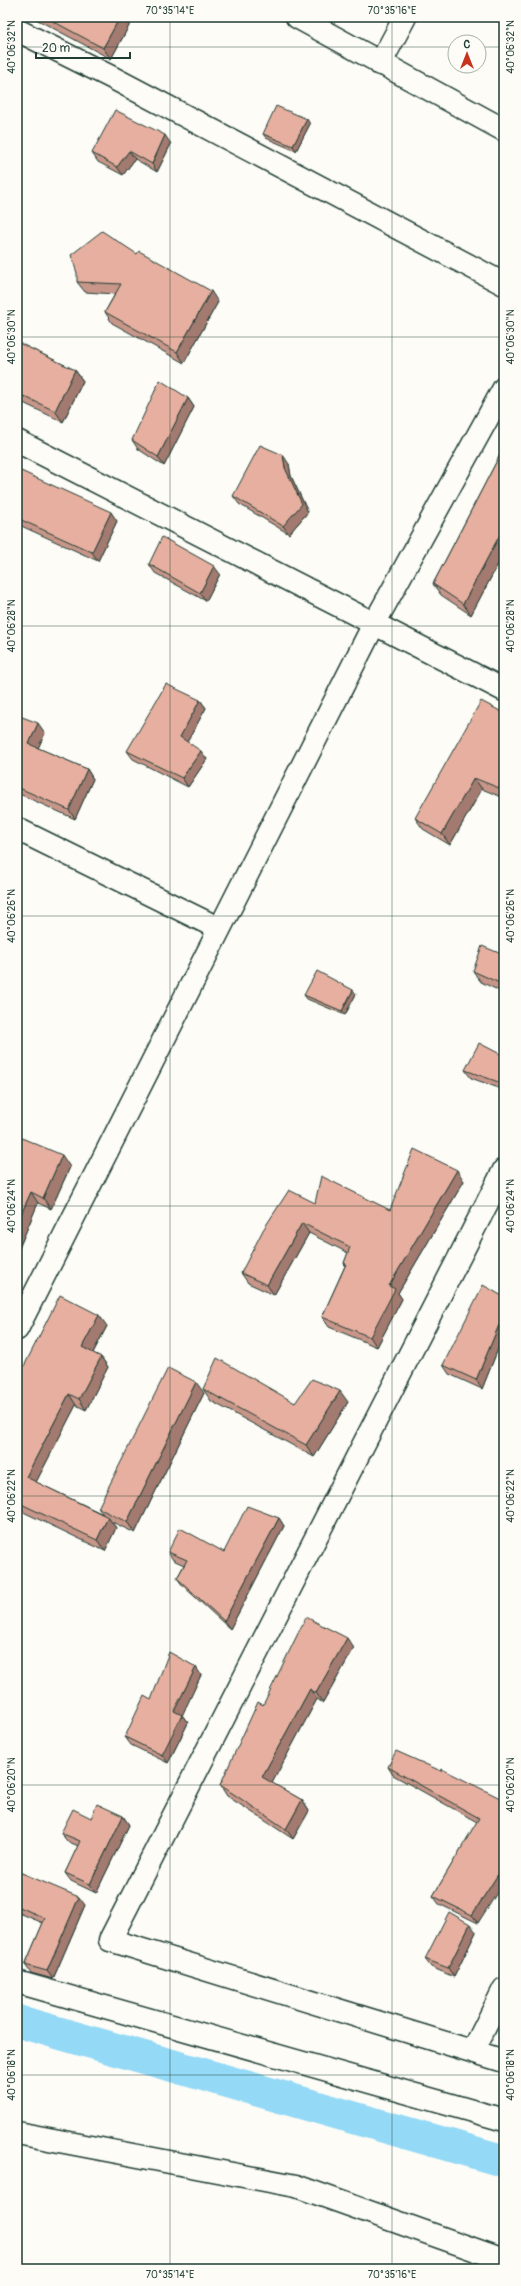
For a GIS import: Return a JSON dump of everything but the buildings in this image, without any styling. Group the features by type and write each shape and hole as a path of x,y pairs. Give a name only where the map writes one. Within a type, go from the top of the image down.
{"street":[{"path":"297,17 380,64 504,130"},
{"path":"380,64 405,17"},
{"path":"17,30 113,78 504,284"},
{"path":"17,1329 218,928 374,624 504,388"},
{"path":"17,441 504,690"},
{"path":"17,829 218,928"},
{"path":"504,1170 110,1940 504,2061"},
{"path":"17,1982 504,2120"},
{"path":"473,2051 504,1989"},
{"path":"17,2133 296,2186 504,2260"}],"waterway":[{"path":"17,2021 504,2161"}]}
